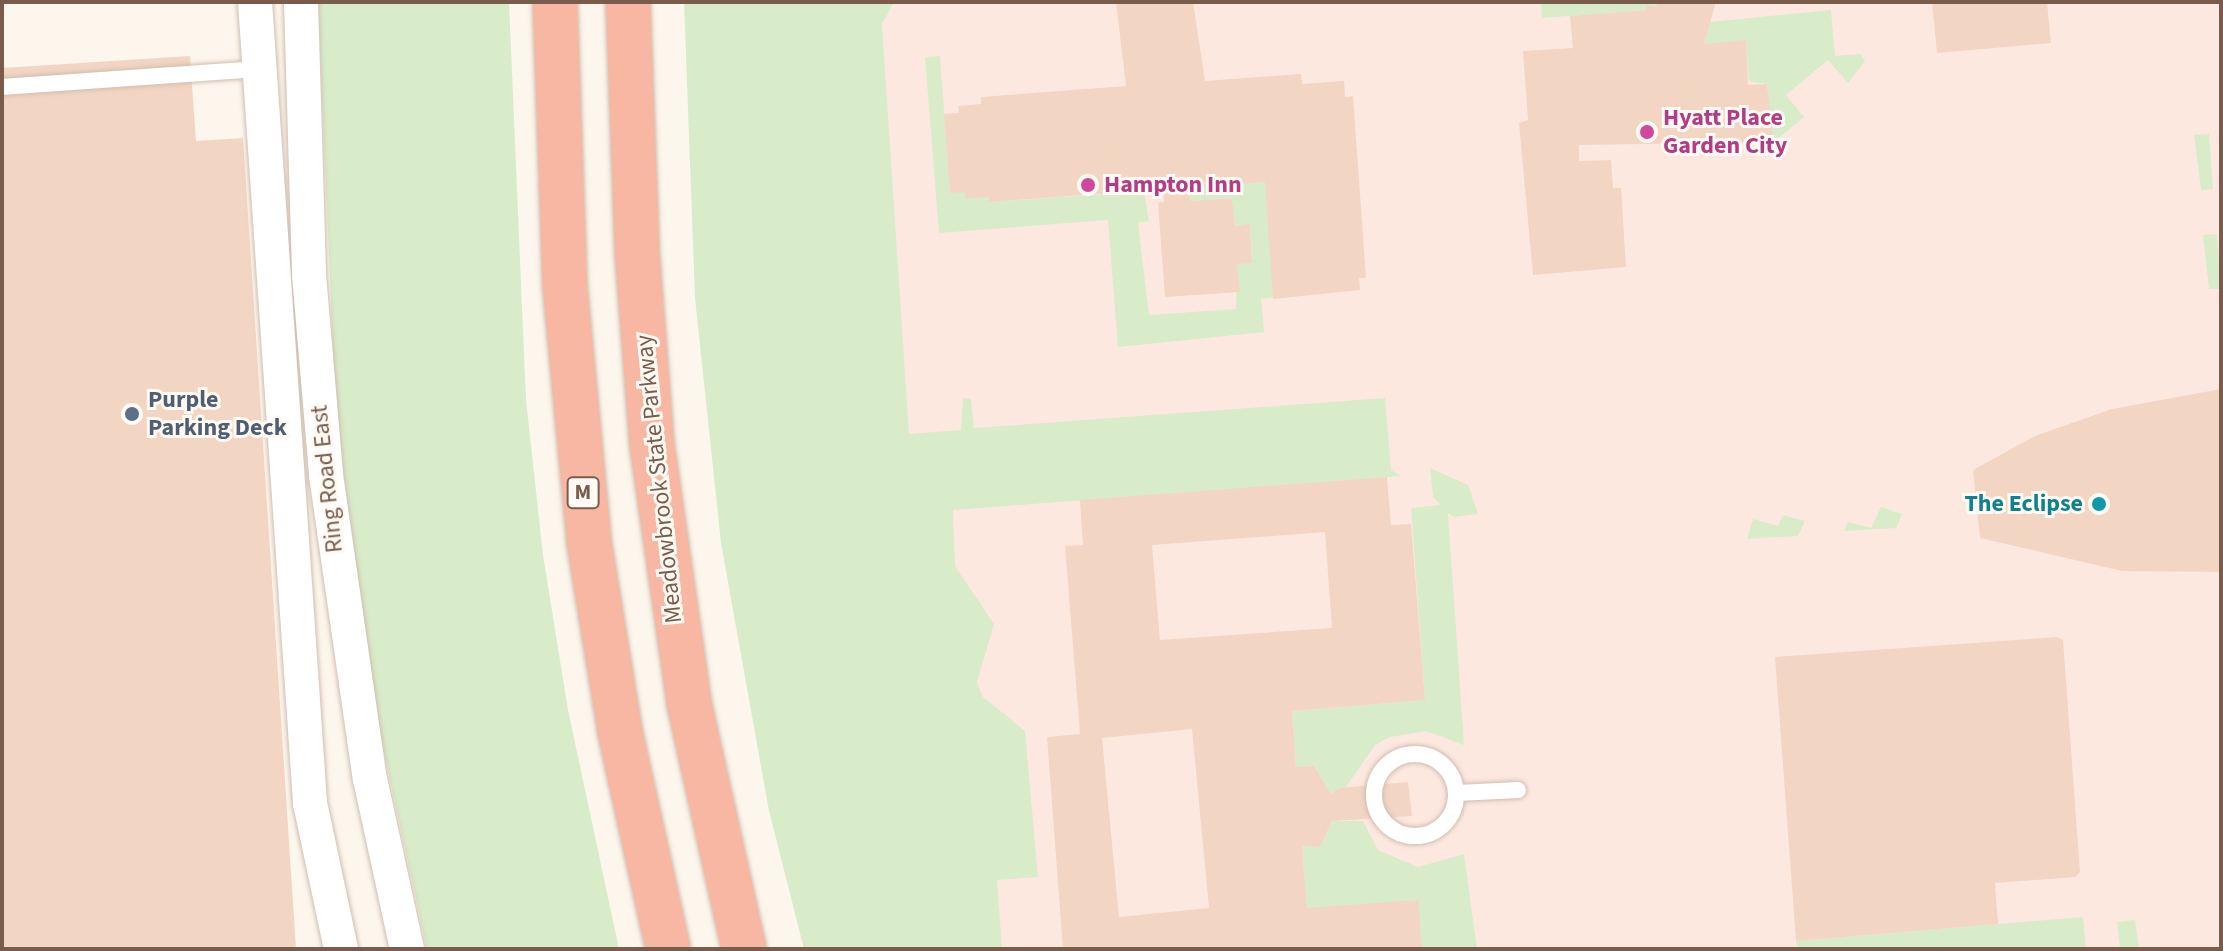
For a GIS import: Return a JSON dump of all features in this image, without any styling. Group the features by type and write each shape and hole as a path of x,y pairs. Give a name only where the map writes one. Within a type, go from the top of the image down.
{"highway":[{"name":"Meadowbrook State Parkway","path":"628,2 641,317 668,574 695,734 744,949"},
{"path":"630,63 641,2"},
{"name":"M","path":"553,11 565,287 589,542 620,732 668,949"}],"street":[{"name":"Ring Road East","path":"255,2 261,69 289,686 317,850 341,949"},
{"name":"Ring Road East","path":"301,2 318,403 357,704 407,949"},
{"path":"289,686 357,704"}],"lane":[{"path":"2,87 261,69"},
{"path":"1407,755 1435,758 1454,779 1457,793 1450,818 1430,834 1417,836 1383,820 1374,796 1383,770 1407,755"},
{"path":"1457,793 1518,790"}],"shaded area":[{"path":"870,2 2221,2 2221,949 991,949 889,455"}],"green space":[{"path":"318,2 509,2 526,400 543,555 568,710 619,949 427,949 378,725 336,418"},
{"path":"684,2 894,2 882,24 909,434 961,430 963,398 971,399 974,428 1385,398 1391,470 1401,476 953,510 955,566 994,624 977,682 982,696 1025,731 1038,877 997,880 1002,949 804,949 769,811 721,543 695,298"},
{"path":"1656,2 1657,7 1646,10 1542,18 1541,4"},
{"path":"1831,10 1835,56 1861,54 1865,61 1848,83 1828,60 1786,95 1804,117 1774,142 1767,84 1749,81 1746,41 1704,44 1710,22"},
{"path":"940,56 950,192 965,192 966,199 989,197 990,202 1144,191 1149,221 1138,223 1149,315 1236,309 1237,264 1252,262 1250,225 1235,226 1232,198 1190,201 1189,188 1265,182 1275,297 1261,299 1264,332 1118,347 1108,220 939,233 925,57"},
{"path":"2209,134 2213,189 2201,190 2194,135"},
{"path":"2217,234 2221,289 2209,289 2203,235"},
{"path":"1430,468 1468,485 1478,514 1454,517 1448,513 1464,745 1426,731 1390,737 1375,745 1346,787 1331,794 1314,766 1296,767 1292,711 1425,700 1411,508 1441,505 1433,497"},
{"path":"1881,507 1902,514 1896,528 1844,531 1848,522 1871,528"},
{"path":"1783,515 1805,521 1798,536 1747,539 1753,519 1778,526"},
{"path":"1332,821 1363,821 1378,850 1418,867 1464,854 1477,949 1422,949 1307,908 1302,846 1320,847"},
{"path":"2083,917 2086,949 1797,949 1796,941"},
{"path":"2135,920 2139,949 2120,949 2117,922"}],"building":[{"name":"Hampton Inn","path":"1116,2 1193,2 1205,81 1301,74 1302,84 1344,81 1345,97 1353,96 1366,278 1359,278 1360,290 1273,299 1265,182 1189,188 1190,201 1232,198 1235,226 1250,224 1252,263 1237,264 1240,292 1165,297 1158,203 1164,202 1163,189 989,202 989,197 966,199 965,192 950,193 944,114 959,113 958,106 981,104 981,97 1126,86"},
{"name":"Hyatt Place Garden City","path":"1656,2 1716,2 1704,44 1746,40 1748,85 1767,84 1774,142 1579,145 1579,161 1611,160 1613,188 1621,188 1626,267 1533,275 1519,123 1528,120 1523,51 1573,48 1570,16 1646,10 1647,5 1657,7"},
{"path":"1932,2 2047,2 2051,43 1937,53"},
{"name":"Purple Parking Deck","path":"190,56 196,141 243,138 296,949 2,949 2,68"},
{"name":"The Eclipse","path":"2221,389 2221,572 2122,571 1980,538 1973,470 2035,436 2112,409"},
{"path":"1387,477 1391,525 1411,524 1425,700 1292,711 1296,767 1314,766 1331,794 1340,788 1408,782 1412,816 1332,821 1320,847 1302,846 1307,908 1418,900 1422,949 1063,949 1047,737 1080,734 1065,546 1083,545 1080,500","holes":["1325,532 1332,628 1160,640 1152,545","1192,729 1209,908 1119,917 1102,738"]},
{"path":"2057,637 2063,640 2080,872 2075,877 1995,883 1998,924 1796,941 1775,657"}],"place":[{"name":"Hyatt Place Garden City","path":"1647,132"},
{"name":"Hampton Inn","path":"1088,185"},
{"name":"Purple Parking Deck","path":"132,414"},
{"name":"The Eclipse","path":"2099,504"}]}
